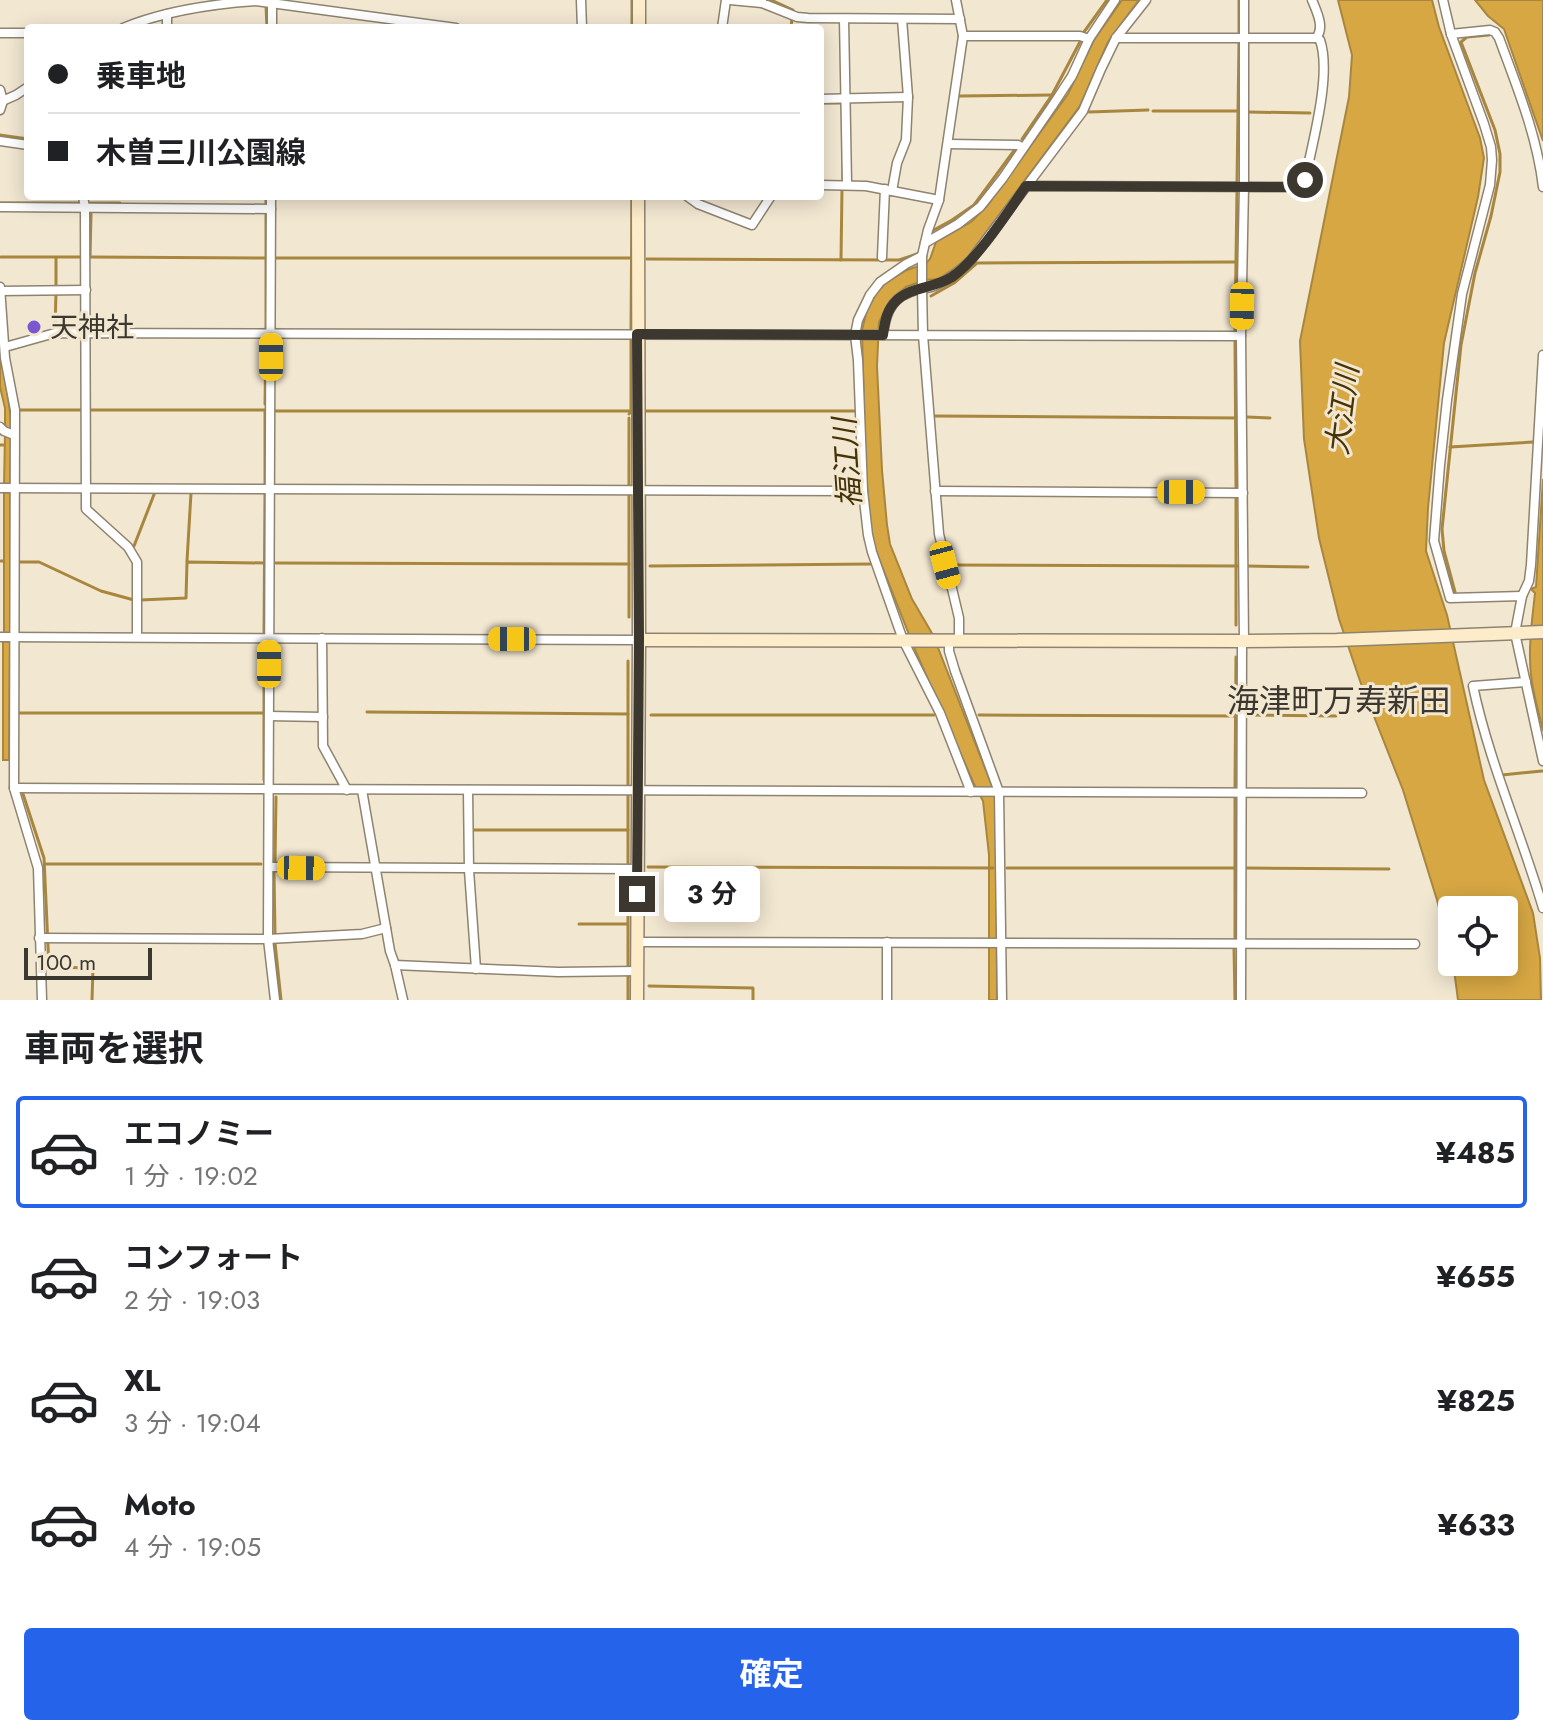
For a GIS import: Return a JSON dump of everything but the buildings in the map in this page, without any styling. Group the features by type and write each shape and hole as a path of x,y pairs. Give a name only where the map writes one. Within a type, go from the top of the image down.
{"street":[{"path":"581,0 582,24"},
{"path":"639,0 639,24"},
{"path":"723,24 728,0 762,2 797,17 960,19"},
{"path":"956,0 963,36 939,200 922,257 923,335 939,534 959,618 949,641 949,651 997,792 1002,1000"},
{"path":"925,243 980,207 1003,178 1072,76 1089,39 1115,0"},
{"path":"882,335 891,306 898,299 952,277 971,260 1083,111 1116,38 1146,0"},
{"path":"1241,1000 1244,0"},
{"path":"1312,0 1321,26 1320,35 1316,38"},
{"path":"1443,0 1451,34 1484,124 1492,160 1490,185 1462,294 1447,400 1434,541 1450,598 1522,596"},
{"path":"133,24 167,14 256,1 428,24"},
{"path":"272,2 272,24"},
{"path":"167,14 167,24"},
{"path":"844,19 847,184"},
{"path":"882,257 888,190 906,140 908,97 902,19"},
{"path":"1451,34 1490,30 1499,38 1526,112 1543,187"},
{"path":"0,33 24,33"},
{"path":"963,36 1080,36 1089,39"},
{"path":"1026,186 1302,186 1320,99 1323,48 1320,40 1116,38"},
{"path":"0,90 1,104 24,90"},
{"path":"824,99 908,97"},
{"path":"0,141 24,144"},
{"path":"948,144 1018,145 1023,148"},
{"path":"824,185 847,184 939,200"},
{"path":"84,200 86,509 128,547 137,562 137,637"},
{"path":"182,207 183,200"},
{"path":"271,200 268,939 275,1000"},
{"path":"637,1000 638,200"},
{"path":"692,200 752,225 768,200"},
{"path":"0,207 271,209"},
{"path":"922,257 880,282 863,309 856,335 863,491 872,552 905,640 940,713 972,792"},
{"path":"42,1000 45,938 38,868 14,788 15,410 8,378 0,289 86,290"},
{"path":"5,347 55,333 1241,336"},
{"path":"1543,355 1531,565 1529,581 1522,596 1518,632 1543,761"},
{"path":"0,427 14,435"},
{"path":"0,488 863,491"},
{"path":"935,491 1243,493"},
{"path":"0,637 1243,641 1543,632"},
{"path":"322,638 323,746 347,790"},
{"path":"1526,682 1473,686 1491,756 1543,908"},
{"path":"269,716 323,717"},
{"path":"14,788 1362,793"},
{"path":"362,790 390,951 403,1000"},
{"path":"468,790 469,870 476,969"},
{"path":"269,867 637,869"},
{"path":"45,938 268,939 362,934 386,928"},
{"path":"637,942 1415,944"},
{"path":"887,942 887,1000"},
{"path":"395,965 558,972 637,971"}],"water":[{"path":"1122,0 1139,0 1108,42 1080,106 965,261 939,279 906,287 891,300 879,322 877,366 882,470 890,544 912,599 933,635 996,803 997,1000 989,1000 989,855 983,801 916,652 874,546 866,482 862,330 867,310 886,282 925,264 936,242 971,222 987,206 1068,94 1094,40"},
{"name":"大江川","path":"1338,0 1432,0 1480,138 1484,158 1444,343 1426,551 1447,615 1484,780 1533,913 1540,958 1541,1000 1458,1000 1455,976 1518,976 1518,896 1438,896 1438,904 1403,790 1339,619 1319,538 1304,439 1300,341 1349,97 1352,55"},
{"path":"1475,0 1543,0 1543,141 1504,29"},
{"path":"0,344 11,429 5,429 5,408 0,387"},
{"path":"5,434 11,437 10,484 4,485"},
{"path":"1543,479 1543,731 1532,682 1530,655 1535,593 1531,589 1536,587"},
{"path":"4,491 10,493 10,633 4,634"},
{"path":"3,641 10,642 9,760 3,760"}],"waterway":[{"path":"632,0 632,24"},
{"path":"771,0 793,12"},
{"path":"1084,32 1107,0"},
{"path":"1239,0 1239,33"},
{"path":"266,6 267,24"},
{"path":"791,24 792,18"},
{"path":"1455,592 1444,551 1442,529 1461,345 1500,172 1495,130 1461,42 1467,37 1489,35"},
{"path":"1022,139 1052,95 1081,40"},
{"path":"1237,183 1239,42"},
{"path":"960,96 1052,95"},
{"path":"824,103 841,103 843,106"},
{"path":"1089,112 1148,110"},
{"path":"1153,111 1237,111"},
{"path":"1248,112 1310,113"},
{"path":"0,135 24,138"},
{"path":"932,231 974,205 1016,148"},
{"path":"843,162 843,182"},
{"path":"841,260 842,189"},
{"path":"1235,331 1237,190"},
{"path":"266,200 266,205"},
{"path":"631,330 632,200"},
{"path":"0,203 83,203"},
{"path":"90,203 120,203"},
{"path":"266,212 266,329"},
{"path":"90,257 91,214"},
{"path":"647,259 899,260 917,254"},
{"path":"1,257 83,257"},
{"path":"89,257 266,258"},
{"path":"274,258 632,258"},
{"path":"56,259 56,287"},
{"path":"931,296 954,283 977,263 1235,262"},
{"path":"55,329 56,292"},
{"path":"265,404 266,338"},
{"path":"629,414 631,338"},
{"path":"1235,341 1236,488"},
{"path":"19,410 82,410"},
{"path":"88,410 268,410"},
{"path":"275,411 633,411"},
{"name":"福江川","path":"645,411 854,411"},
{"path":"265,412 265,484"},
{"path":"933,416 1239,418"},
{"path":"1247,417 1270,418"},
{"path":"629,418 629,486"},
{"path":"1450,447 1533,442"},
{"path":"134,546 155,492 158,492"},
{"path":"187,561 191,493"},
{"path":"264,634 265,493"},
{"path":"629,494 629,617"},
{"path":"1236,497 1236,625"},
{"path":"18,562 39,562 101,591 134,600"},
{"path":"140,600 186,598 187,562 265,563"},
{"path":"276,563 629,564"},
{"path":"650,566 871,564"},
{"path":"950,565 1239,566"},
{"path":"1247,566 1308,567"},
{"path":"264,642 264,780"},
{"path":"1235,788 1236,657"},
{"path":"628,661 628,785"},
{"path":"367,712 628,714"},
{"path":"17,713 264,713"},
{"path":"651,715 934,715"},
{"path":"979,715 1238,716"},
{"path":"1246,715 1336,716"},
{"path":"1502,775 1542,771"},
{"path":"23,794 44,858 49,968"},
{"path":"628,794 628,865"},
{"path":"275,863 276,797"},
{"path":"1235,797 1235,938"},
{"path":"473,830 628,830"},
{"path":"45,864 261,864"},
{"path":"648,867 993,868"},
{"path":"1007,868 1238,868"},
{"path":"1246,868 1389,869"},
{"path":"274,873 275,934"},
{"path":"628,873 628,966"},
{"path":"579,924 627,924"},
{"path":"275,943 281,1000"},
{"path":"1234,947 1235,1000"},
{"path":"49,967 93,968 92,1000"},
{"path":"628,974 628,1000"},
{"path":"649,986 753,988 753,1000"}],"place":[{"name":"天神社","path":"34,327"}],"district":[{"name":"海津町万寿新田","path":"1339,701"}],"route":[{"path":"637,894 637,334 883,335 891,306 908,293 952,277 971,260 1026,186 1297,187 1302,186 1305,180"}]}
